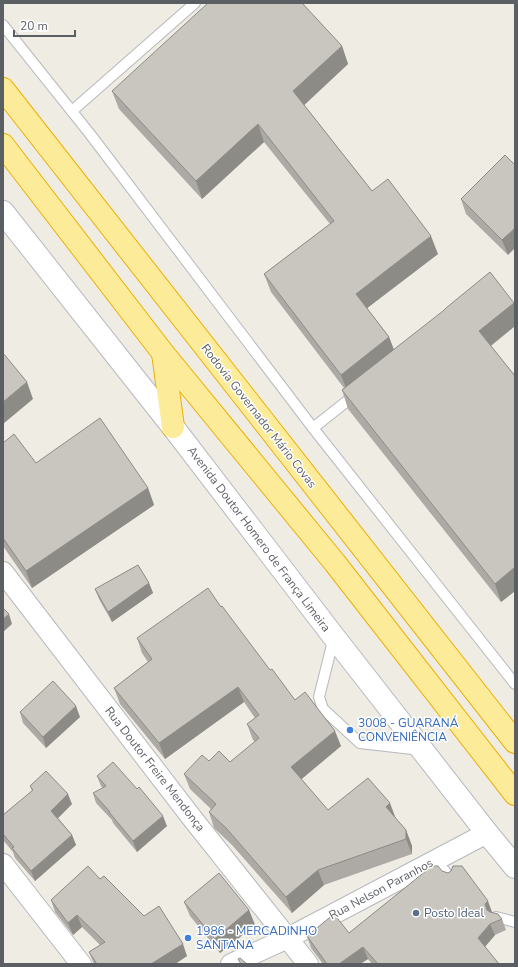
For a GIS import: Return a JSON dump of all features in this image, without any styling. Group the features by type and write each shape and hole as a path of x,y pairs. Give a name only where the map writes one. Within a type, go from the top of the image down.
{"highway":[{"name":"Rodovia Governador Mário Covas","path":"3,89 515,742"},
{"path":"3,145 163,352 335,564 515,794"},
{"path":"163,352 173,427"}],"main road":[{"name":"Avenida Doutor Homero de França Limeira","path":"3,212 173,427 334,637 515,867"}],"street":[{"name":"Rua Doutor Freire Mendonça","path":"3,572 192,818 308,964"},
{"name":"Rua Nelson Paranhos","path":"231,964 288,938 487,833"},
{"path":"3,864 81,964"}],"lane":[{"path":"72,111 196,3"},
{"path":"3,25 72,111 313,428 515,684"},
{"path":"313,428 361,390"},
{"path":"334,637 319,697 323,709 360,743 423,750"},
{"path":"435,860 451,878"},
{"path":"496,917 515,922"}],"building":[{"path":"208,3 302,3 342,46 293,91 372,191 388,179 431,236 356,294 389,337 341,375 264,274 334,221 258,124 196,181 112,91"},
{"path":"505,155 515,165 515,228 502,240 461,199"},
{"path":"490,272 514,303 479,331 515,376 515,567 495,584 342,390"},
{"path":"3,353 27,382 3,402"},
{"path":"100,418 148,488 26,571 3,538 3,443 14,434 36,463"},
{"path":"138,565 149,583 108,612 95,589"},
{"path":"208,588 221,607 222,606 270,670 272,669 295,700 305,692 335,731 291,767 328,810 368,778 390,803 386,807 406,830 406,839 318,870 286,897 227,829 209,812 216,804 184,774 202,755 209,761 219,751 230,762 259,738 247,724 259,715 238,687 159,743 114,688 152,659 137,638"},
{"path":"3,608 9,614 3,619"},
{"path":"53,681 76,706 43,737 20,712"},
{"path":"113,762 137,789 139,787 163,816 133,841 93,793 106,786 97,776"},
{"path":"46,771 68,794 51,811 72,835 31,871 12,848 14,847 3,834 3,815 33,790 30,786"},
{"path":"88,866 100,879 104,876 144,916 159,906 183,944 151,964 97,964 89,952 105,942 77,915 68,923 51,900"},
{"path":"432,866 438,866 442,871 448,873 451,871 453,866 462,866 488,901 485,904 487,910 498,914 502,919 490,924 478,938 499,964 378,964 363,947 339,964 327,964 307,936 334,914 349,933"},
{"path":"219,873 249,910 215,939 184,902"},
{"path":"240,958 247,964 241,964 238,959"}],"place":[{"name":"3008 - GUARANÁ CONVENIÊNCIA","path":"350,730"},
{"name":"Posto Ideal","path":"416,913"},
{"name":"1986 - MERCADINHO SANTANA","path":"188,938"}]}
